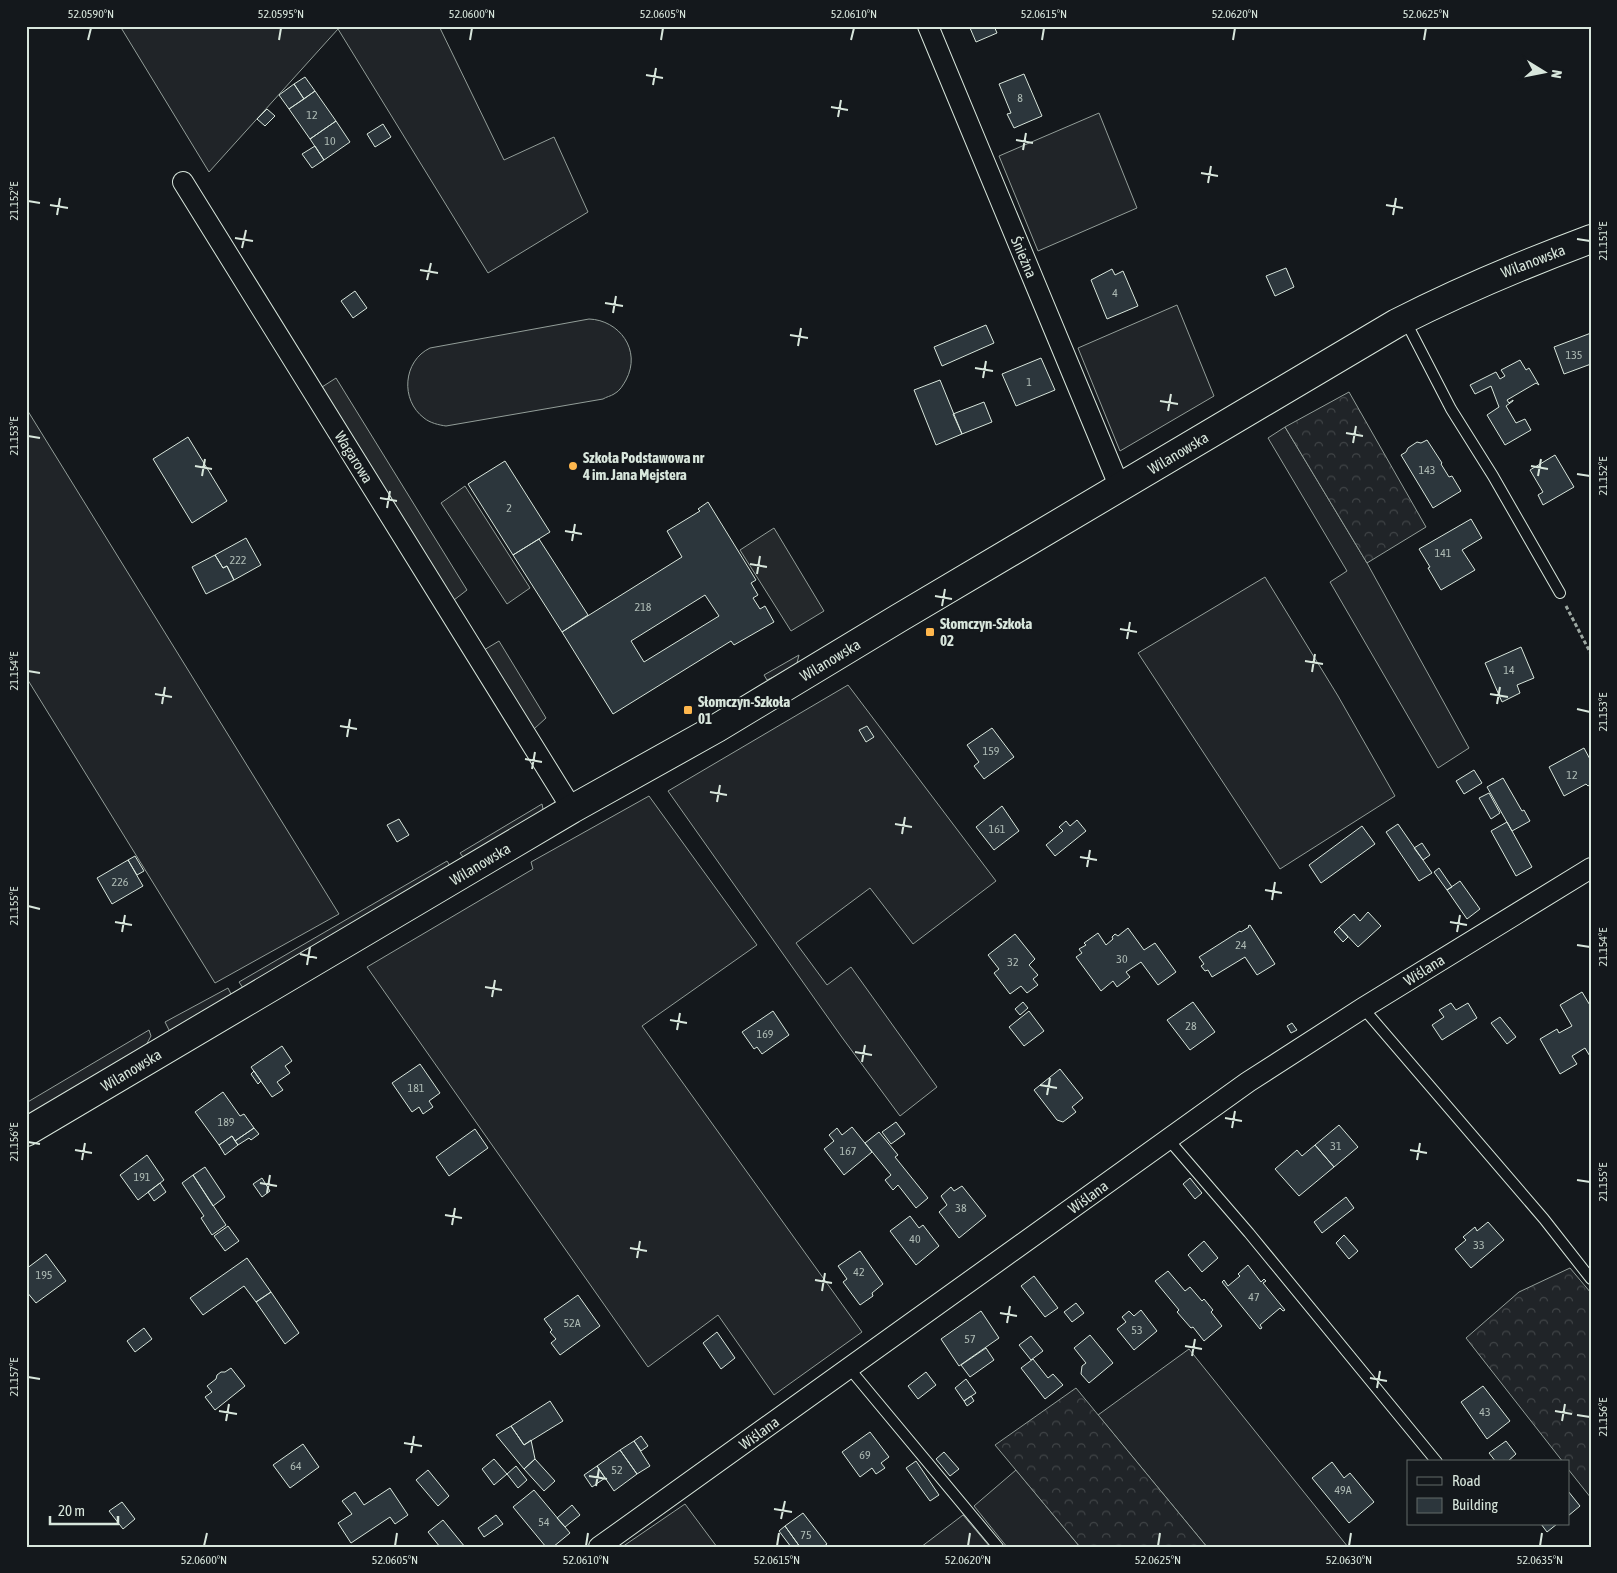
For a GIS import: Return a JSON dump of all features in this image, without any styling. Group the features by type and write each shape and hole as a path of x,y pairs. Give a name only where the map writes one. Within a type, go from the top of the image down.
{"main road":[{"name":"Wilanowska","path":"26,1132 572,809 717,728 1404,319 1491,278 1591,239"}],"street":[{"name":"Śnieżna","path":"928,26 1120,488"},
{"name":"Wagarowa","path":"184,182 572,809"},
{"name":"Wiślana","path":"599,1547 1248,1082 1363,1008 1591,868"}],"lane":[{"path":"1404,319 1452,409 1560,593"},
{"path":"1363,1008 1544,1219 1591,1279"},
{"path":"1168,1139 1249,1233 1435,1460"},
{"path":"849,1368 998,1547"}],"path":[{"path":"1560,593 1591,654"}],"green space":[{"path":"120,26 439,26 504,160 554,137 588,212 488,273 338,29 209,172"},
{"path":"1099,113 1137,208 1038,251 999,156"},
{"path":"1177,305 1214,396 1120,451 1078,348"},
{"path":"589,319 610,325 618,331 625,339 631,358 630,369 621,388 616,393 603,399 446,426 426,420 416,410 411,401 408,391 410,371 414,362 430,348"},
{"path":"1349,392 1426,527 1367,563 1285,427"},
{"path":"26,408 339,914 215,983 26,677"},
{"path":"1285,427 1367,563 1469,748 1438,768 1330,582 1347,571 1268,438"},
{"path":"1265,577 1338,696 1395,796 1280,869 1138,653"},
{"path":"799,655 796,667 767,680 764,675"},
{"path":"848,685 996,881 913,944 870,888 796,943 827,985 851,967 937,1087 900,1116 841,1036 668,791"},
{"path":"649,796 757,945 642,1026 862,1332 774,1395 718,1315 648,1367 367,967 533,869 531,862"},
{"path":"542,804 542,815 463,857 460,853"},
{"path":"447,861 449,864 448,870 243,988 239,982"},
{"path":"228,988 232,996 170,1032 165,1022"},
{"path":"149,1030 151,1036 145,1047 26,1118 26,1103"},
{"path":"1570,1268 1591,1293 1591,1498 1570,1472 1570,1460 1561,1460 1466,1338 1519,1292"},
{"path":"1189,1349 1348,1547 1207,1547 1098,1415"},
{"path":"1076,1388 1207,1547 1080,1547 995,1445"},
{"path":"1016,1470 1080,1547 1007,1547 974,1506"},
{"path":"685,1504 717,1547 622,1547"},
{"path":"963,1515 990,1547 921,1547"}],"shaded area":[{"path":"336,378 467,590 454,600 322,387"},
{"path":"465,486 530,588 507,604 441,503"},
{"path":"774,528 824,611 791,631 740,550"},
{"path":"499,641 546,718 534,729 484,650"}],"building":[{"path":"975,26 994,26 997,33 976,42 970,28"},
{"path":"1024,74 1042,116 1014,128 1007,114 1011,113 999,84"},
{"path":"305,77 315,91 304,99 294,84"},
{"path":"294,84 304,99 289,109 279,95"},
{"path":"315,91 336,121 310,139 289,109"},
{"path":"267,109 275,116 265,126 257,119"},
{"path":"336,121 350,142 324,160 310,139"},
{"path":"383,124 391,137 375,147 367,134"},
{"path":"315,146 324,160 312,168 302,154"},
{"path":"1286,268 1294,287 1275,296 1266,276"},
{"path":"1112,269 1115,275 1123,271 1138,306 1107,319 1091,280"},
{"path":"355,291 367,308 353,318 341,301"},
{"path":"986,325 994,343 942,366 934,347"},
{"path":"1591,333 1591,364 1564,374 1554,347"},
{"path":"1041,358 1055,390 1016,406 1002,374"},
{"path":"1520,360 1526,370 1529,368 1539,385 1536,383 1507,400 1509,403 1513,400 1506,406 1516,423 1525,419 1531,430 1505,445 1487,415 1499,407 1491,386 1475,394 1470,385 1496,372 1500,379 1505,376 1501,370"},
{"path":"940,380 962,434 936,445 914,390"},
{"path":"984,402 992,422 962,434 953,414"},
{"path":"188,437 227,501 192,523 153,459"},
{"path":"1427,440 1449,477 1452,476 1461,491 1433,508 1401,455 1417,442 1421,443"},
{"path":"1555,455 1574,487 1543,505 1538,495 1543,492 1530,470"},
{"path":"505,461 550,532 513,555 468,484"},
{"path":"708,502 756,580 751,583 758,595 753,598 760,609 765,606 774,622 734,645 731,641 613,714 562,632 682,557 667,531 700,511 698,509","holes":["705,595 719,616 644,662 631,641"]},
{"path":"1471,519 1482,538 1462,550 1475,570 1441,590 1419,549"},
{"path":"246,538 261,565 234,580 227,566 223,568 215,555"},
{"path":"539,539 588,615 562,632 513,555"},
{"path":"215,555 223,568 227,566 234,580 206,594 192,567"},
{"path":"1521,647 1534,678 1517,685 1520,693 1502,702 1485,663"},
{"path":"867,726 874,737 866,742 859,730"},
{"path":"992,728 1014,757 984,779 974,766 979,762 967,745"},
{"path":"1584,748 1591,761 1591,784 1588,786 1586,784 1564,796 1549,767"},
{"path":"1474,770 1482,783 1464,794 1456,781"},
{"path":"1503,778 1530,821 1512,831 1487,787"},
{"path":"1489,793 1500,813 1491,819 1479,798"},
{"path":"1002,806 1019,831 994,850 976,827"},
{"path":"399,819 409,835 397,842 387,825"},
{"path":"1077,820 1086,831 1055,856 1046,845 1063,831 1059,827 1066,821 1070,826"},
{"path":"1507,822 1532,867 1516,876 1491,831"},
{"path":"1398,824 1432,873 1419,881 1386,832"},
{"path":"1362,826 1375,844 1321,883 1309,865"},
{"path":"1422,843 1430,855 1423,860 1414,848"},
{"path":"135,856 144,871 137,875 128,860"},
{"path":"128,860 143,886 112,904 97,878"},
{"path":"1439,868 1452,887 1447,890 1434,872"},
{"path":"1460,881 1480,909 1467,919 1447,890"},
{"path":"1368,912 1381,926 1358,947 1339,927 1354,914 1360,921"},
{"path":"1250,925 1275,964 1257,975 1245,957 1212,977 1208,970 1205,971 1201,966 1204,964 1199,957"},
{"path":"1339,927 1348,937 1343,942 1334,932"},
{"path":"1128,928 1144,950 1155,943 1176,972 1158,985 1141,962 1126,972 1130,977 1117,987 1113,981 1101,991 1076,957 1082,953 1079,949 1098,933 1106,945 1113,939 1112,937 1115,934 1118,936"},
{"path":"1015,934 1035,959 1029,965 1038,975 1033,979 1038,985 1027,993 1021,986 1010,994 994,973 999,969 988,955"},
{"path":"1582,992 1591,1007 1591,1058 1585,1048 1572,1056 1577,1064 1560,1074 1540,1039 1557,1029 1559,1033 1572,1026 1560,1005"},
{"path":"1023,1002 1028,1008 1020,1015 1015,1009"},
{"path":"1193,1002 1215,1032 1190,1050 1167,1020"},
{"path":"1451,1003 1456,1010 1468,1003 1477,1018 1442,1040 1432,1025 1444,1017 1439,1010"},
{"path":"773,1011 789,1035 762,1054 757,1047 754,1049 742,1032"},
{"path":"1029,1011 1044,1031 1024,1046 1009,1027"},
{"path":"1500,1017 1516,1037 1507,1044 1491,1023"},
{"path":"1292,1023 1297,1030 1291,1033 1287,1026"},
{"path":"282,1046 292,1061 285,1066 290,1073 277,1082 283,1090 272,1097 251,1067"},
{"path":"420,1064 440,1093 429,1101 433,1107 423,1114 419,1107 412,1112 392,1083"},
{"path":"1060,1069 1083,1098 1072,1107 1076,1112 1063,1122 1057,1120 1034,1090"},
{"path":"254,1071 261,1081 258,1084 251,1074"},
{"path":"223,1092 240,1116 244,1114 254,1128 235,1141 232,1136 219,1145 195,1112"},
{"path":"896,1122 905,1134 891,1144 882,1132"},
{"path":"1339,1125 1358,1147 1334,1167 1315,1145"},
{"path":"852,1127 872,1152 844,1175 824,1149 834,1141 829,1135 837,1128 842,1135"},
{"path":"254,1128 259,1134 251,1140 249,1138 238,1145 235,1141"},
{"path":"475,1129 488,1148 449,1176 436,1157"},
{"path":"879,1132 898,1155 895,1157 928,1198 916,1208 898,1185 893,1190 885,1180 891,1175 865,1143"},
{"path":"232,1136 238,1145 225,1155 219,1145"},
{"path":"1315,1145 1334,1167 1299,1196 1275,1169 1297,1150 1302,1156"},
{"path":"147,1155 164,1180 138,1200 120,1175"},
{"path":"205,1167 225,1197 213,1206 193,1175"},
{"path":"193,1175 226,1225 212,1235 201,1218 204,1216 182,1183"},
{"path":"262,1178 270,1191 262,1197 253,1184"},
{"path":"1190,1178 1202,1193 1195,1199 1183,1184"},
{"path":"160,1183 166,1192 154,1201 148,1192"},
{"path":"962,1186 986,1216 959,1238 939,1212 947,1205 941,1196 951,1187 954,1191"},
{"path":"1346,1197 1354,1208 1322,1233 1314,1222"},
{"path":"910,1216 919,1228 923,1225 939,1246 916,1265 890,1231"},
{"path":"1488,1222 1504,1240 1471,1268 1455,1249 1466,1240 1463,1237 1475,1227 1477,1231"},
{"path":"228,1226 239,1241 225,1251 214,1236"},
{"path":"1344,1235 1358,1251 1349,1259 1336,1243"},
{"path":"1204,1241 1218,1258 1202,1272 1188,1255"},
{"path":"860,1251 883,1284 872,1293 873,1296 860,1305 843,1282 847,1279 838,1266"},
{"path":"46,1254 66,1281 36,1303 26,1291 26,1269"},
{"path":"247,1258 271,1292 256,1302 244,1286 203,1315 190,1298"},
{"path":"1248,1265 1261,1282 1264,1279 1266,1281 1263,1283 1285,1310 1283,1311 1280,1308 1260,1325 1262,1328 1260,1329 1222,1282 1224,1280 1228,1286 1240,1276 1238,1274"},
{"path":"1168,1271 1185,1291 1190,1287 1202,1301 1204,1299 1222,1326 1204,1341 1177,1312 1179,1310 1155,1281"},
{"path":"1034,1276 1058,1308 1045,1317 1021,1286"},
{"path":"271,1292 299,1333 285,1344 256,1302"},
{"path":"578,1295 600,1326 560,1355 551,1343 556,1339 550,1332 552,1330 544,1319"},
{"path":"1076,1303 1084,1313 1072,1322 1064,1312"},
{"path":"1141,1310 1157,1331 1134,1350 1117,1329 1126,1322 1122,1317 1129,1311 1134,1316"},
{"path":"981,1311 999,1338 959,1366 941,1339"},
{"path":"144,1328 152,1339 135,1352 127,1341"},
{"path":"717,1332 735,1358 721,1369 703,1343"},
{"path":"1090,1335 1113,1363 1089,1383 1081,1374 1082,1366 1086,1363 1074,1348"},
{"path":"1031,1336 1043,1351 1031,1360 1019,1345"},
{"path":"986,1348 994,1360 970,1377 961,1365"},
{"path":"1033,1359 1048,1378 1053,1374 1063,1385 1045,1399 1021,1368"},
{"path":"231,1368 245,1386 215,1410 205,1397 212,1392 207,1386 221,1372"},
{"path":"926,1372 936,1385 918,1399 908,1386"},
{"path":"966,1379 976,1393 964,1401 955,1388"},
{"path":"1483,1386 1510,1421 1487,1439 1461,1402"},
{"path":"971,1396 974,1401 967,1406 964,1401"},
{"path":"550,1401 563,1421 524,1445 511,1426"},
{"path":"511,1426 524,1445 531,1440 535,1459 524,1469 496,1435"},
{"path":"870,1432 889,1457 881,1463 885,1468 876,1474 872,1468 860,1477 842,1452"},
{"path":"641,1436 648,1446 641,1451 634,1441"},
{"path":"634,1441 650,1466 637,1474 620,1450"},
{"path":"1506,1441 1516,1454 1509,1460 1494,1460 1489,1453"},
{"path":"303,1444 319,1467 290,1488 273,1465"},
{"path":"620,1450 637,1474 614,1491 597,1466"},
{"path":"944,1452 959,1469 950,1476 936,1459"},
{"path":"494,1459 507,1474 494,1485 482,1469"},
{"path":"535,1459 555,1481 544,1491 524,1469"},
{"path":"916,1461 939,1495 930,1501 906,1468"},
{"path":"1332,1462 1344,1478 1350,1473 1374,1502 1349,1523 1312,1478"},
{"path":"516,1466 527,1480 518,1488 507,1474"},
{"path":"597,1466 605,1478 592,1487 584,1475"},
{"path":"428,1470 449,1496 438,1506 416,1480"},
{"path":"390,1488 408,1515 395,1524 390,1517 351,1543 338,1523 352,1514 342,1501 355,1492 364,1505"},
{"path":"534,1490 570,1533 553,1547 546,1547 513,1507"},
{"path":"1570,1494 1580,1506 1570,1514"},
{"path":"122,1502 135,1519 123,1529 109,1511"},
{"path":"572,1505 580,1515 565,1527 557,1518"},
{"path":"803,1513 827,1544 823,1547 800,1547 785,1526"},
{"path":"496,1515 503,1524 484,1537 478,1528"},
{"path":"443,1520 465,1547 440,1547 428,1532"},
{"path":"785,1526 800,1547 791,1547 779,1531"},
{"path":"1542,1526 1554,1526 1547,1532"}],"place":[{"name":"Szkoła Podstawowa nr 4 im. Jana Mejstera","path":"573,466"},
{"name":"Słomczyn-Szkoła 02","path":"930,632"},
{"name":"Słomczyn-Szkoła 01","path":"688,710"}]}
